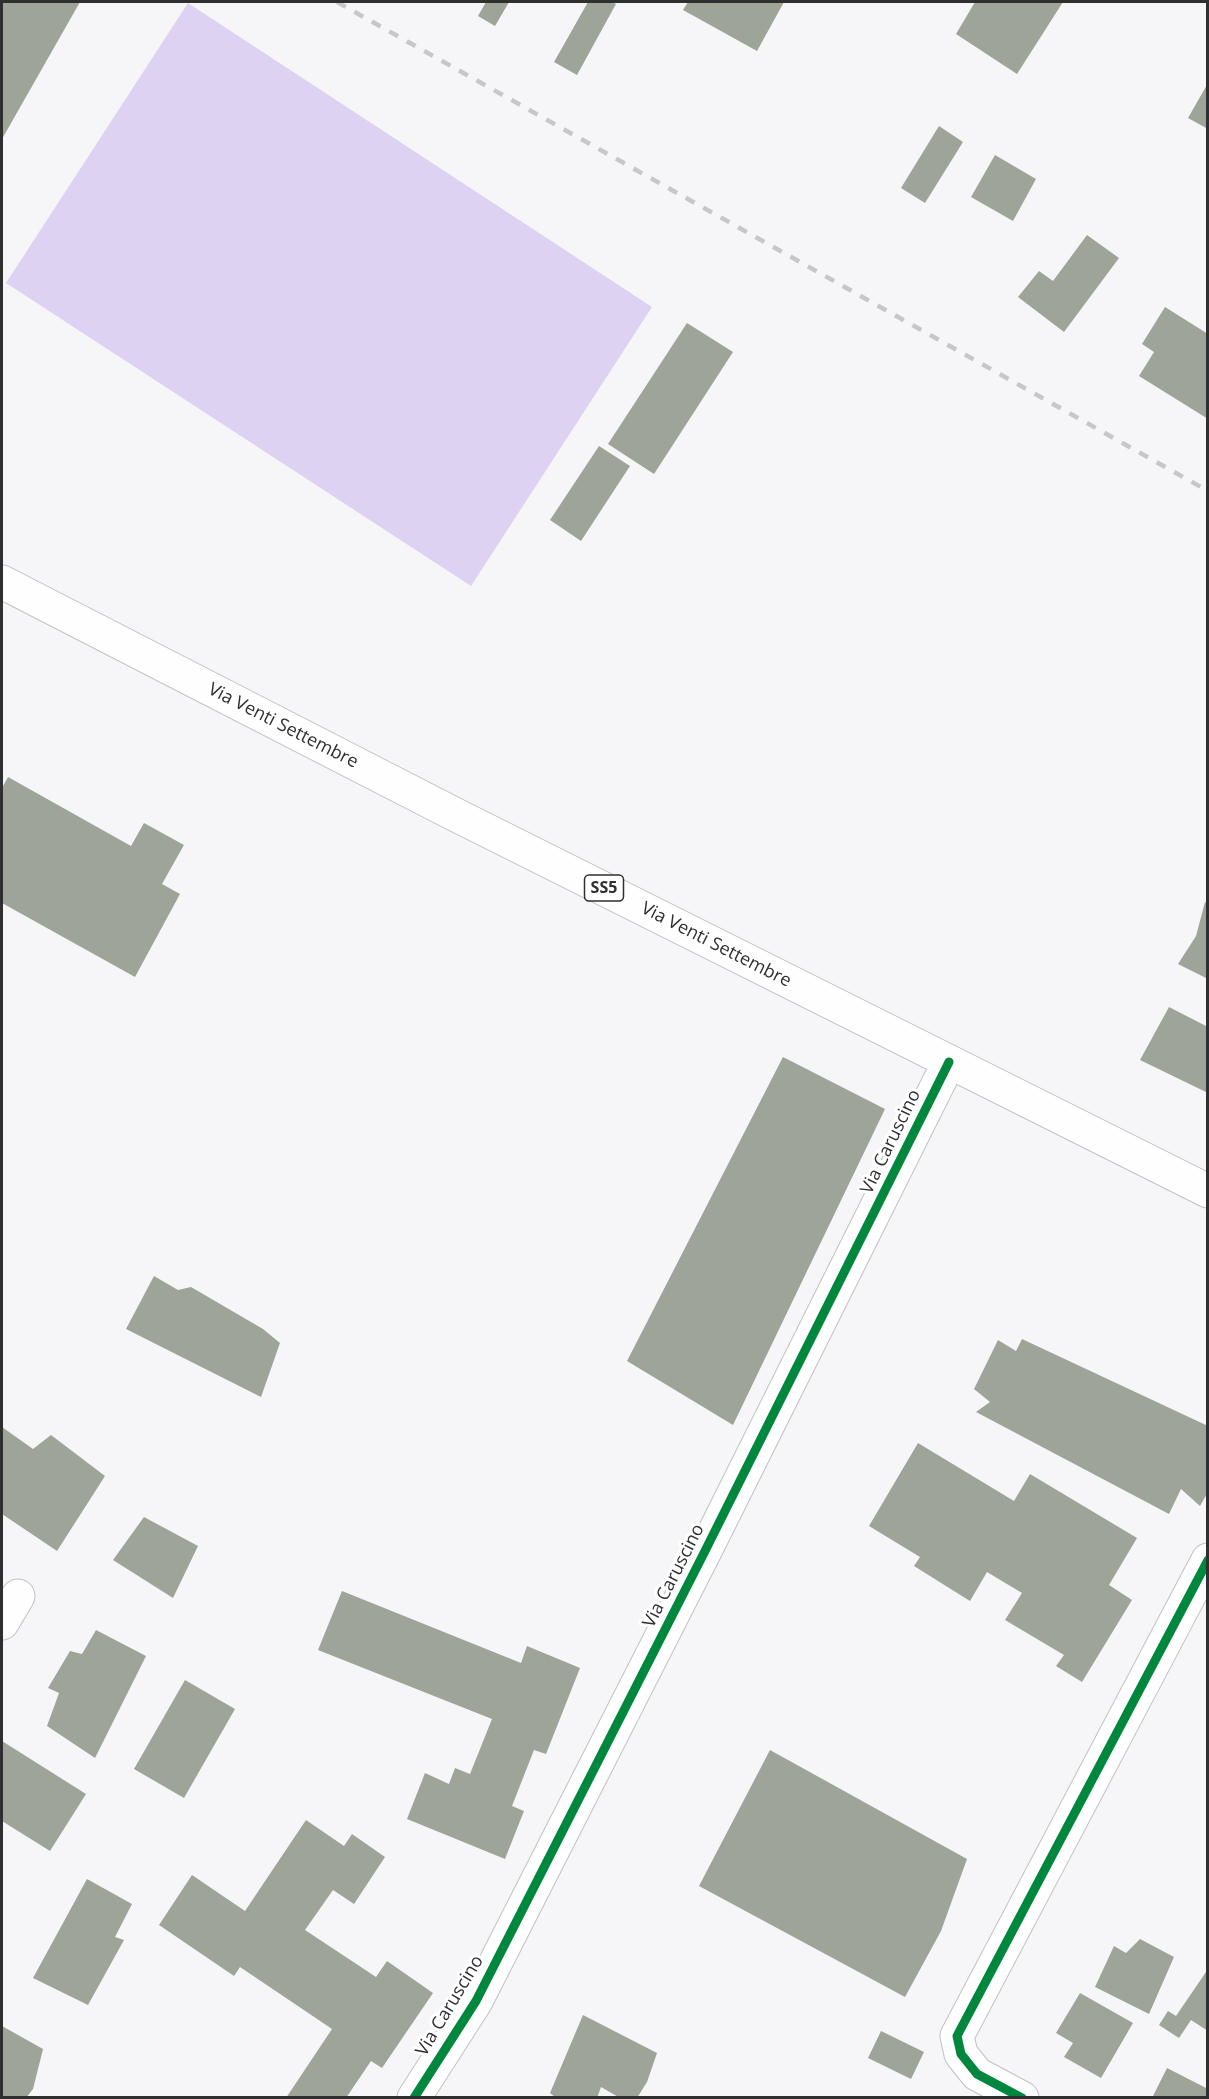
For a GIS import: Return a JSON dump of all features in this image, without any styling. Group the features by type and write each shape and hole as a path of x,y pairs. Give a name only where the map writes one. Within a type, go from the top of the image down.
{"street":[{"name":"Via Venti Settembre","path":"2,582 456,815 1208,1191"},
{"name":"Via Caruscino","path":"414,2097 482,1990 716,1530 949,1062"},
{"path":"1022,2097 977,2074 961,2054 957,2036 1208,1560"}],"shaded area":[{"path":"188,3 652,307 471,586 6,283"}],"building":[{"path":"2,2 80,2 2,139"},
{"path":"486,2 509,2 495,26 478,16"},
{"path":"588,2 616,4 577,75 554,62"},
{"path":"688,2 784,2 757,51 683,10"},
{"path":"975,2 1063,2 1017,74 956,34"},
{"path":"1208,83 1208,129 1188,118"},
{"path":"939,126 963,142 925,203 901,188"},
{"path":"995,155 1036,179 1013,221 971,197"},
{"path":"1087,235 1119,258 1064,332 1018,297 1039,271 1053,281"},
{"path":"1165,307 1208,334 1208,419 1139,376 1154,352 1142,344"},
{"path":"687,323 733,352 654,474 608,444"},
{"path":"599,446 630,466 581,541 550,520"},
{"path":"8,777 131,846 144,823 184,845 162,884 180,894 135,977 2,903 2,788"},
{"path":"1205,902 1208,904 1208,979 1178,964 1196,936"},
{"path":"1169,1007 1208,1027 1208,1093 1140,1060"},
{"path":"783,1057 885,1109 733,1425 627,1361"},
{"path":"154,1276 178,1290 191,1287 263,1329 280,1343 261,1397 126,1329"},
{"path":"1022,1339 1208,1426 1208,1492 1200,1506 1181,1489 1169,1514 976,1412 990,1402 974,1389 998,1340 1016,1351"},
{"path":"2,1427 33,1449 51,1435 105,1476 57,1551 2,1514"},
{"path":"918,1443 1014,1501 1030,1474 1137,1538 1109,1585 1132,1600 1082,1682 1056,1666 1064,1655 1005,1620 1022,1593 987,1572 970,1601 914,1566 920,1557 869,1526"},
{"path":"144,1517 198,1546 173,1598 113,1560"},
{"path":"342,1591 521,1663 527,1646 580,1668 546,1754 534,1750 512,1806 524,1811 505,1859 407,1819 425,1773 449,1784 455,1768 470,1774 492,1719 318,1650"},
{"path":"96,1630 146,1656 95,1758 47,1726 59,1693 48,1688 70,1651 82,1654"},
{"path":"185,1680 235,1709 184,1798 134,1769"},
{"path":"2,1741 86,1794 50,1851 2,1821"},
{"path":"770,1750 967,1859 941,1931 905,1997 699,1886"},
{"path":"306,1820 344,1846 352,1834 385,1857 354,1904 333,1890 305,1930 376,1977 387,1961 433,1993 382,2068 371,2061 346,2098 286,2098 332,2029 240,1967 234,1976 159,1925 192,1875 245,1911"},
{"path":"87,1879 132,1904 115,1937 124,1940 88,2005 33,1978"},
{"path":"1140,1939 1174,1957 1149,2014 1095,1987 1114,1946 1126,1953"},
{"path":"1208,1969 1208,2031 1191,2020 1179,2038 1159,2025 1168,2011 1176,2016"},
{"path":"1080,1993 1133,2023 1101,2078 1064,2057 1073,2043 1056,2033"},
{"path":"583,2015 657,2053 647,2082 637,2098 620,2098 601,2087 597,2098 556,2098 550,2093"},
{"path":"2,2026 43,2049 33,2089 26,2098 2,2098"},
{"path":"881,2031 924,2052 911,2079 868,2058"},
{"path":"1167,2068 1208,2089 1208,2098 1152,2098"}],"railway":[{"path":"337,2 1208,491"}],"cycle path":[{"path":"414,2098 476,2001 705,1551 949,1062"},
{"path":"1022,2098 977,2074 961,2054 957,2036 1208,1560"}]}
